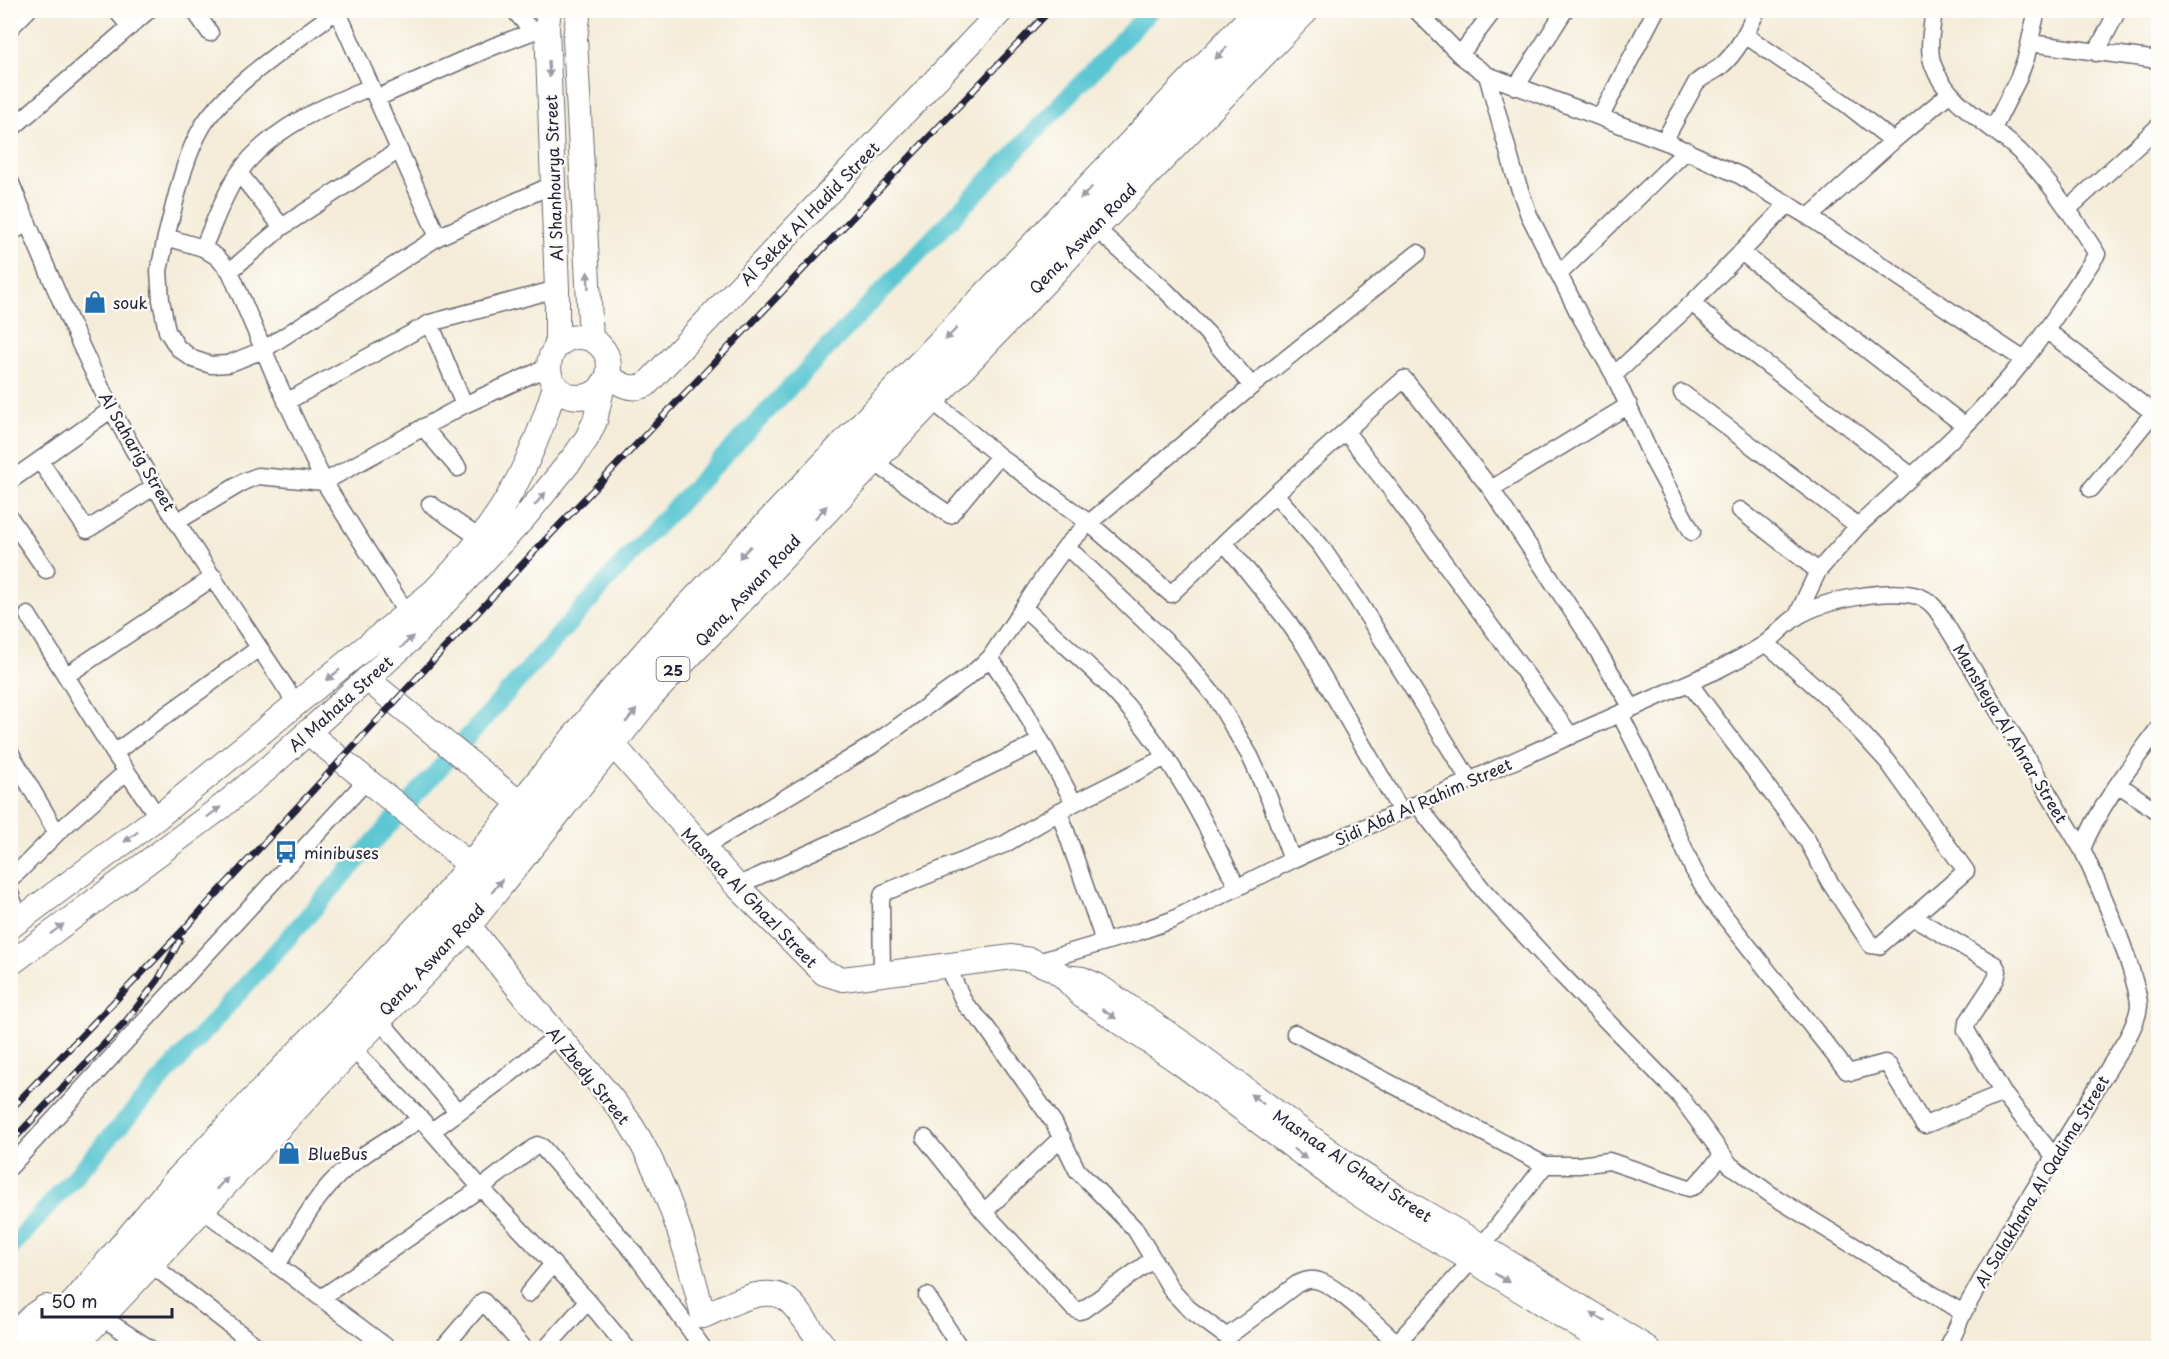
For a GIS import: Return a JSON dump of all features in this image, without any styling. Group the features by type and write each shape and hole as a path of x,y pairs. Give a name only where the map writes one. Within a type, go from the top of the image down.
{"highway":[{"name":"Qena, Aswan Road","path":"83,1328 123,1247 176,1186 437,911 615,692 663,637 1262,10"},
{"name":"Qena, Aswan Road","path":"34,1348 83,1328 148,1262 467,923 650,693 1093,226 1302,10"},
{"path":"10,1344 36,1318 62,1305 83,1328"}],"street":[{"path":"10,28 28,10"},
{"path":"116,10 130,27"},
{"path":"10,130 149,10"},
{"path":"195,10 210,33"},
{"path":"438,237 337,10 240,84 217,107 202,128 191,152 166,237 159,270 161,300 167,331 178,348 193,359 211,365 239,361 263,350 438,237 554,184"},
{"path":"514,10 543,23"},
{"name":"Al Shanhourya Street","path":"579,10 575,39 591,339"},
{"name":"Al Sekat Al Hadid Street","path":"605,380 630,388 646,385 1002,10"},
{"path":"1416,10 1460,55 1487,75 1665,141 1741,176 1809,217 2024,360"},
{"path":"1460,55 1494,10"},
{"path":"1516,87 1565,10"},
{"path":"1601,116 1656,10"},
{"path":"1665,141 1696,83 1722,65 1745,35 1757,10"},
{"path":"1797,616 1818,571 1858,526 1965,426 2024,360 2097,254 2046,180 2020,152 1950,93 1933,64 1930,48 1934,10"},
{"path":"1993,129 2018,79 2030,43 2037,10"},
{"path":"2096,53 2118,10"},
{"path":"202,248 239,173 264,145 294,124 325,106 374,92 543,23"},
{"name":"Al Shanhourya Street","path":"543,23 554,184 558,289 557,345"},
{"path":"1745,35 1846,104 1893,141"},
{"path":"2030,43 2158,60"},
{"path":"1487,75 1515,176 1529,216 1614,375 1654,462 1692,532"},
{"path":"1809,217 1950,93"},
{"path":"2068,210 2158,127"},
{"path":"230,271 282,227 399,150"},
{"path":"1559,274 1687,150"},
{"path":"239,173 282,227"},
{"name":"Al Saharig Street","path":"10,181 82,347 112,409 155,486 297,705"},
{"path":"1614,375 1692,303 1788,204"},
{"path":"10,233 28,223"},
{"path":"1093,226 1165,290 1207,333 1252,386"},
{"path":"166,237 202,248 216,257 230,271 286,402 324,482 407,614"},
{"path":"1741,252 1965,426"},
{"path":"702,848 871,746 969,676 990,658 1066,546 1089,523 1252,386 1418,253"},
{"path":"286,402 430,324 558,289"},
{"path":"1692,303 1735,340 1912,476"},
{"path":"430,324 464,405"},
{"path":"2046,330 2151,411 2150,417 2091,489"},
{"path":"570,337 591,339 605,351 609,368 605,380 589,396 570,396 551,376 552,351 570,337"},
{"path":"178,521 245,481 258,476 324,482 464,405 551,376"},
{"name":"Al Mahata Street","path":"15,924 158,817 297,705 434,591 459,566 506,504 526,466 543,427 551,376"},
{"path":"929,398 999,456 1089,523 1171,594 1275,494 1404,379 1491,489 1590,638 1626,711 1693,869 1710,898 1847,1071 1852,1072 1885,1063 1925,1125 2003,1093"},
{"name":"Al Mahata Street","path":"10,964 220,808 367,679 443,607 517,526 587,438 595,421 605,380"},
{"path":"1682,393 1858,526"},
{"path":"1491,489 1629,405"},
{"path":"10,481 112,409"},
{"path":"423,426 458,468"},
{"path":"1346,432 1392,491 1571,736"},
{"path":"871,460 950,515 999,456"},
{"path":"40,461 87,530 155,486"},
{"path":"1275,494 1320,545 1357,599 1470,780"},
{"path":"430,504 481,539"},
{"path":"1740,510 1818,571"},
{"path":"10,518 46,570"},
{"path":"1225,543 1305,646 1409,808 1557,970 1679,1095 1730,1165 1773,1196 1964,1313"},
{"path":"1066,546 1182,657 1216,698 1250,756 1269,798 1292,860"},
{"path":"66,675 214,577"},
{"name":"Mansheya Al Ahrar Street","path":"1797,616 1824,604 1880,595 1921,597 1932,604 2082,849 2113,920 2138,994 2138,1015"},
{"path":"1024,608 1098,676 1136,716 1166,757 1212,836 1237,887"},
{"path":"28,615 126,772 158,817"},
{"name":"Sidi Abd Al Rahim Street","path":"1038,962 1173,920 1292,860 1713,672 1766,643 1797,616"},
{"path":"1689,683 1807,840 1829,881 1871,945 1879,946 1966,871 1888,762 1834,703 1766,643"},
{"path":"114,753 259,648"},
{"path":"990,658 1019,700 1041,741 1067,807 1104,942"},
{"path":"367,679 523,806"},
{"path":"2082,849 2097,815 2158,729"},
{"path":"307,732 473,868"},
{"name":"Masnaa Al Ghazl Street","path":"610,741 737,886 824,973 843,979 1012,957 1038,962 1064,977 1082,979 1098,986 1185,1045 1351,1167 1614,1348"},
{"path":"737,886 849,835 1041,741"},
{"path":"10,752 57,833"},
{"path":"882,973 881,901 883,893 1005,844 1067,807 1166,757"},
{"path":"10,880 57,833 126,772"},
{"path":"10,1167 366,781"},
{"path":"2118,784 2158,812"},
{"path":"10,893 15,924"},
{"path":"1913,917 1995,965 1998,971 1996,979 1966,1026 2003,1093 2055,1158"},
{"name":"Al Zbedy Street","path":"467,923 557,1036 614,1102 646,1153 685,1247 703,1316 704,1348"},
{"path":"946,964 965,1004 984,1024 1023,1077 1062,1137 1077,1170 1135,1229 1173,1292 1189,1309 1227,1337 1297,1284 1306,1280 1318,1280 1332,1287 1396,1346 1477,1253 1545,1165"},
{"name":"Al Salakhana Al Qadima Street","path":"1948,1348 1964,1313 2007,1234 2128,1037 2138,1015"},
{"path":"377,1017 457,1111"},
{"path":"1295,1033 1545,1165 1579,1165 1609,1161 1693,1188 1722,1156"},
{"path":"277,1266 303,1222 329,1185 351,1165 373,1148 457,1111 511,1073 557,1036"},
{"path":"350,1046 588,1301 627,1348"},
{"path":"984,1212 1062,1137"},
{"path":"925,1138 984,1212 1078,1311 1083,1310 1153,1259"},
{"path":"321,1298 481,1188 533,1146 542,1147 635,1254 704,1348"},
{"path":"199,1207 388,1348"},
{"name":"Masnaa Al Ghazl Street","path":"1477,1253 1647,1348"},
{"path":"148,1262 259,1348"},
{"path":"528,1294 552,1265"},
{"path":"703,1316 763,1293 777,1295 790,1301 826,1348"},
{"path":"927,1296 960,1348"},
{"path":"443,1348 483,1301 524,1348"},
{"path":"546,1348 588,1301"},
{"path":"83,1328 149,1348"}],"waterway":[{"path":"10,1249 641,543 1151,10"}],"railway":[{"path":"10,1110 187,926 532,554 1050,10"},
{"path":"10,1143 127,1020 158,980 180,940"}],"place":[{"name":"souk","path":"95,302"},
{"name":"minibuses","path":"286,852"},
{"name":"BlueBus","path":"289,1153"}]}
